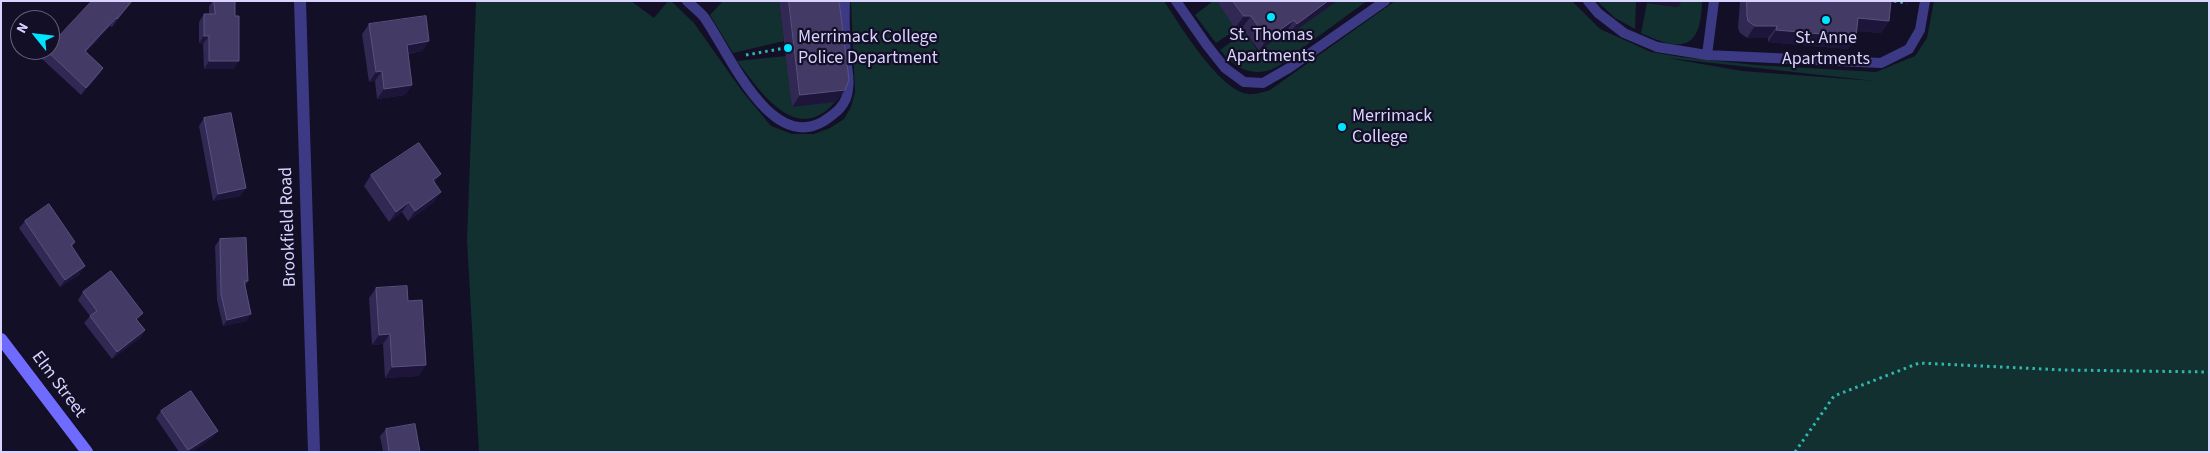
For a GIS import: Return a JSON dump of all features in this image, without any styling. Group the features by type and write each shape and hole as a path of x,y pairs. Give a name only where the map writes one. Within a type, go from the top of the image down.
{"main road":[{"name":"Elm Street","path":"1,339 86,452"}],"street":[{"name":"Brookfield Road","path":"300,1 314,452"}],"lane":[{"path":"687,1 703,15 728,58 756,98 776,117 795,127 817,125 835,114 844,103 848,89 844,24 845,1"},
{"path":"1176,1 1225,68 1244,82 1263,83 1289,68 1385,1"},
{"path":"1588,1 1598,13 1624,33 1656,47 1707,55 1881,63 1908,49 1920,30 1926,1"},
{"path":"1707,55 1714,1"}],"path":[{"path":"728,58 785,48"},
{"path":"1795,452 1834,396 1919,363 2064,370 2209,372"}],"green space":[{"name":"Merrimack College","path":"476,1 631,1 654,18 668,1 671,1 694,23 742,91 771,126 792,134 814,134 830,128 844,119 851,107 855,92 851,1 1164,1 1190,40 1213,69 1237,90 1251,94 1270,90 1395,1 1572,1 1600,29 1651,52 1756,65 1876,72 1915,56 1927,38 1934,1 2209,1 2209,452 479,452 467,240","holes":["1667,58 1875,81 1742,71"]},
{"path":"723,1 779,1 784,41 733,53 710,15"},
{"path":"1213,1 1217,1 1238,28 1216,43 1195,15"},
{"path":"1337,1 1367,1 1276,67 1266,71 1252,72 1240,68 1220,50 1245,32 1258,51 1286,32 1289,35"},
{"path":"1597,1 1636,2 1635,29 1615,18"},
{"path":"1679,1 1702,1 1701,18 1698,30 1693,38 1686,43 1667,43 1641,33 1647,3 1678,7"},
{"path":"786,56 835,102 821,114 806,119 793,117 780,110 768,99 737,61"}],"building":[{"path":"92,1 132,1 85,51 103,68 86,88 57,60 60,60 60,35"},
{"path":"214,1 235,1 235,16 239,16 239,61 209,61 209,36 204,36 204,14 215,14"},
{"path":"789,1 839,1 849,80 845,90 800,95"},
{"path":"1233,1 1328,1 1297,24 1294,20 1267,39 1251,16 1244,16"},
{"name":"St. Anne Apartments","path":"1747,1 1891,1 1889,21 1858,18 1856,37 1776,30 1777,26 1755,26 1748,21"},
{"path":"426,16 429,41 407,45 412,85 384,89 382,71 376,72 369,24"},
{"path":"231,113 246,188 218,194 204,118"},
{"path":"419,143 441,174 433,180 441,192 415,211 409,202 396,212 371,175"},
{"path":"49,204 75,242 71,245 85,266 65,280 25,221"},
{"path":"246,238 248,281 244,281 251,314 227,320 221,294 220,239"},
{"path":"111,271 143,313 136,319 145,330 117,352 90,316 97,311 83,292"},
{"path":"407,286 408,301 422,300 426,365 392,367 390,334 379,335 376,288"},
{"path":"191,391 218,431 188,450 161,411"},
{"path":"415,424 420,452 389,452 386,429"}],"place":[{"name":"St. Thomas Apartments","path":"1271,17"},
{"name":"St. Anne Apartments","path":"1826,20"},
{"name":"Merrimack College Police Department","path":"788,48"},
{"name":"Merrimack College","path":"1342,127"}]}
